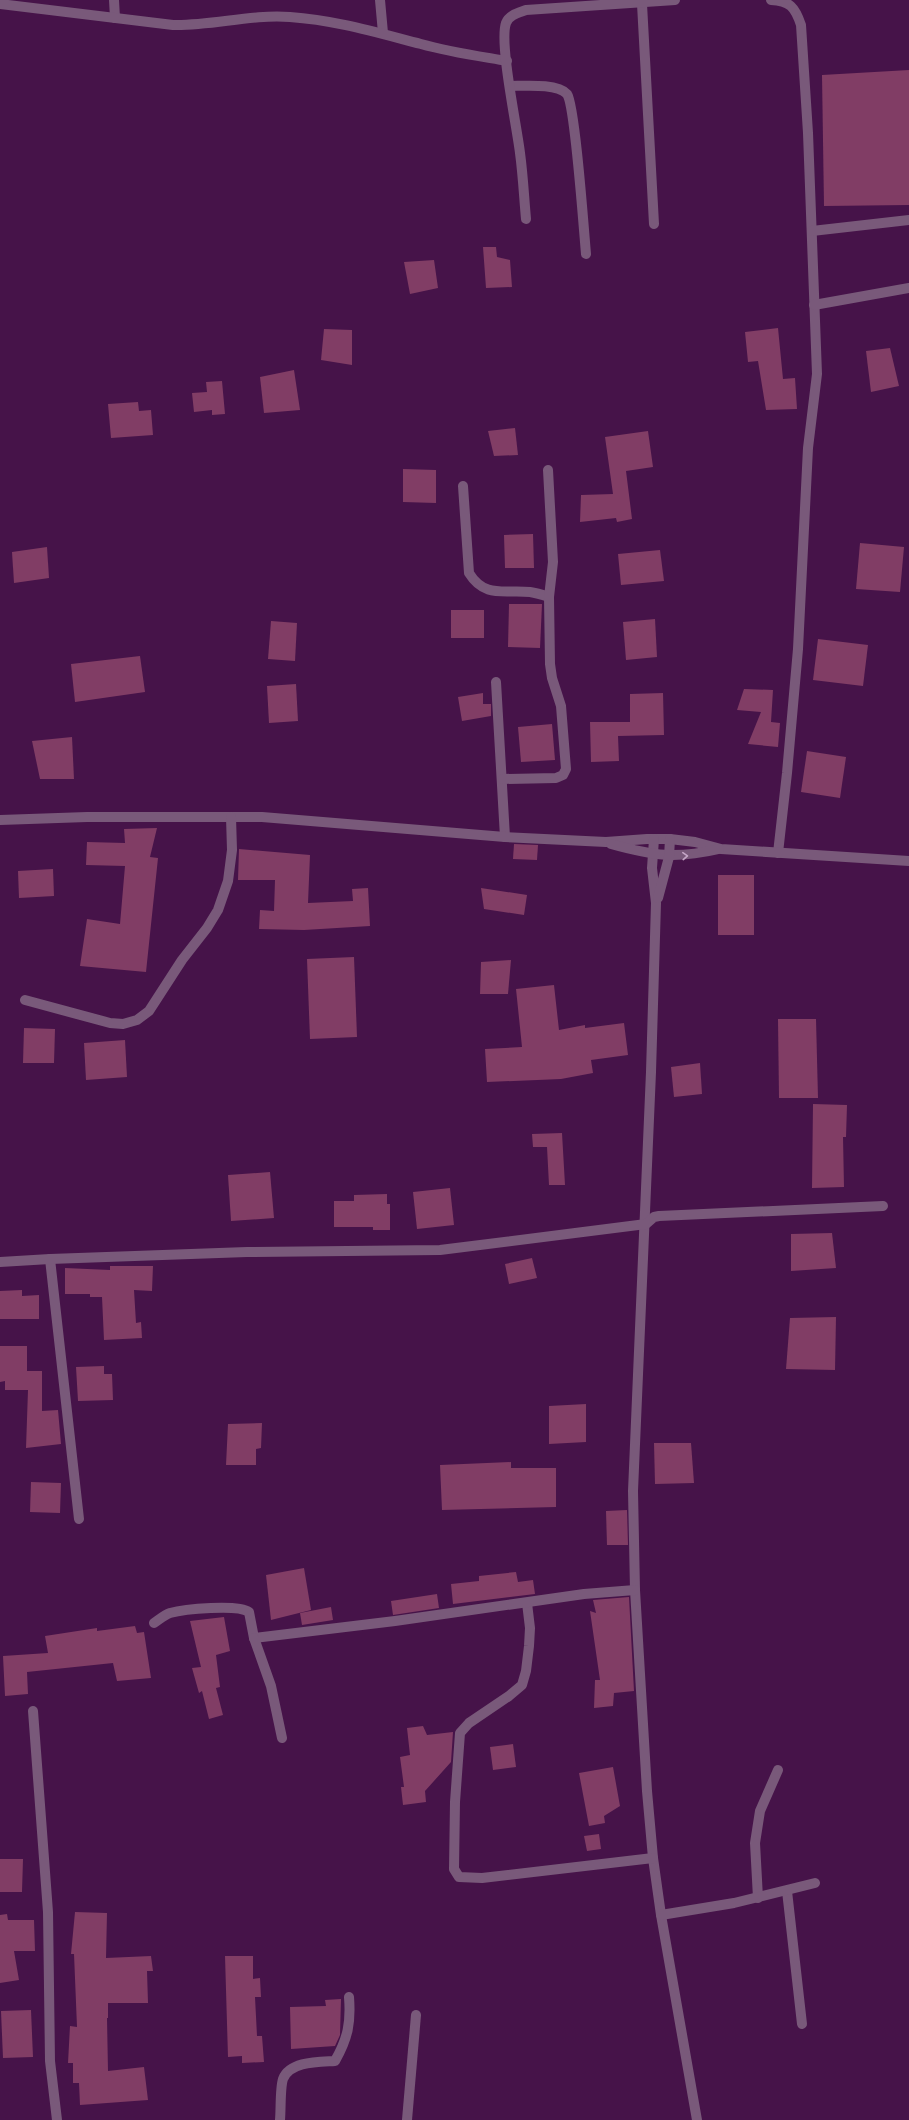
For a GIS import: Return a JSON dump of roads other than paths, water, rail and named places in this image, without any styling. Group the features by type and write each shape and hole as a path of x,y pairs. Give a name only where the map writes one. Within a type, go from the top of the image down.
{"street":[{"path":"114,0 115,18"},
{"path":"380,0 382,33"},
{"path":"526,220 520,154 504,32 506,22 514,14 526,10 629,2 642,4 676,0"},
{"path":"771,0 788,3 796,10 801,25 808,133 817,374 808,448 798,649 788,773 778,853"},
{"path":"0,4 189,26 244,18 291,17 382,33 421,45 507,61"},
{"path":"642,4 654,224"},
{"path":"510,86 553,88 559,89 567,94 575,143 586,254"},
{"path":"812,231 909,220"},
{"path":"814,305 909,288"},
{"path":"503,778 556,778 564,775 566,769 561,706 552,678 549,597 552,583 553,562 548,470"},
{"path":"463,486 469,573 475,583 488,590 510,593 530,592 549,597"},
{"path":"496,682 503,778 505,837"},
{"path":"24,1000 110,1023 123,1024 137,1020 149,1011 182,960 207,928 218,910 228,881 232,850 231,817"},
{"path":"0,820 262,817 505,837 606,842 670,839 695,842 721,849 909,861"},
{"path":"654,839 652,855 656,903 646,1224 633,1491 635,1590 647,1791 653,1858 661,1915 697,2120"},
{"path":"656,903 669,857 670,839"},
{"path":"606,842 652,855 669,857 694,855 721,849"},
{"path":"0,1262 247,1252 440,1250 646,1224 654,1217 659,1216 883,1206"},
{"path":"50,1259 79,1519"},
{"path":"254,1638 527,1603 584,1594 635,1590"},
{"path":"527,1603 530,1628 529,1646 522,1685 510,1696 469,1723 460,1733 455,1802 454,1869 458,1877 482,1878 653,1858"},
{"path":"154,1623 170,1614 223,1607 244,1608 249,1612 254,1638 271,1686 282,1738"},
{"path":"33,1711 48,1912 50,2061 57,2120"},
{"path":"758,1898 756,1844 760,1811 778,1770"},
{"path":"661,1915 709,1908 758,1898 815,1883"},
{"path":"787,1891 802,2024"},
{"path":"280,2120 283,2078 292,2067 318,2062 335,2061 345,2044 351,2018 349,1997"},
{"path":"407,2120 416,2015"}]}
